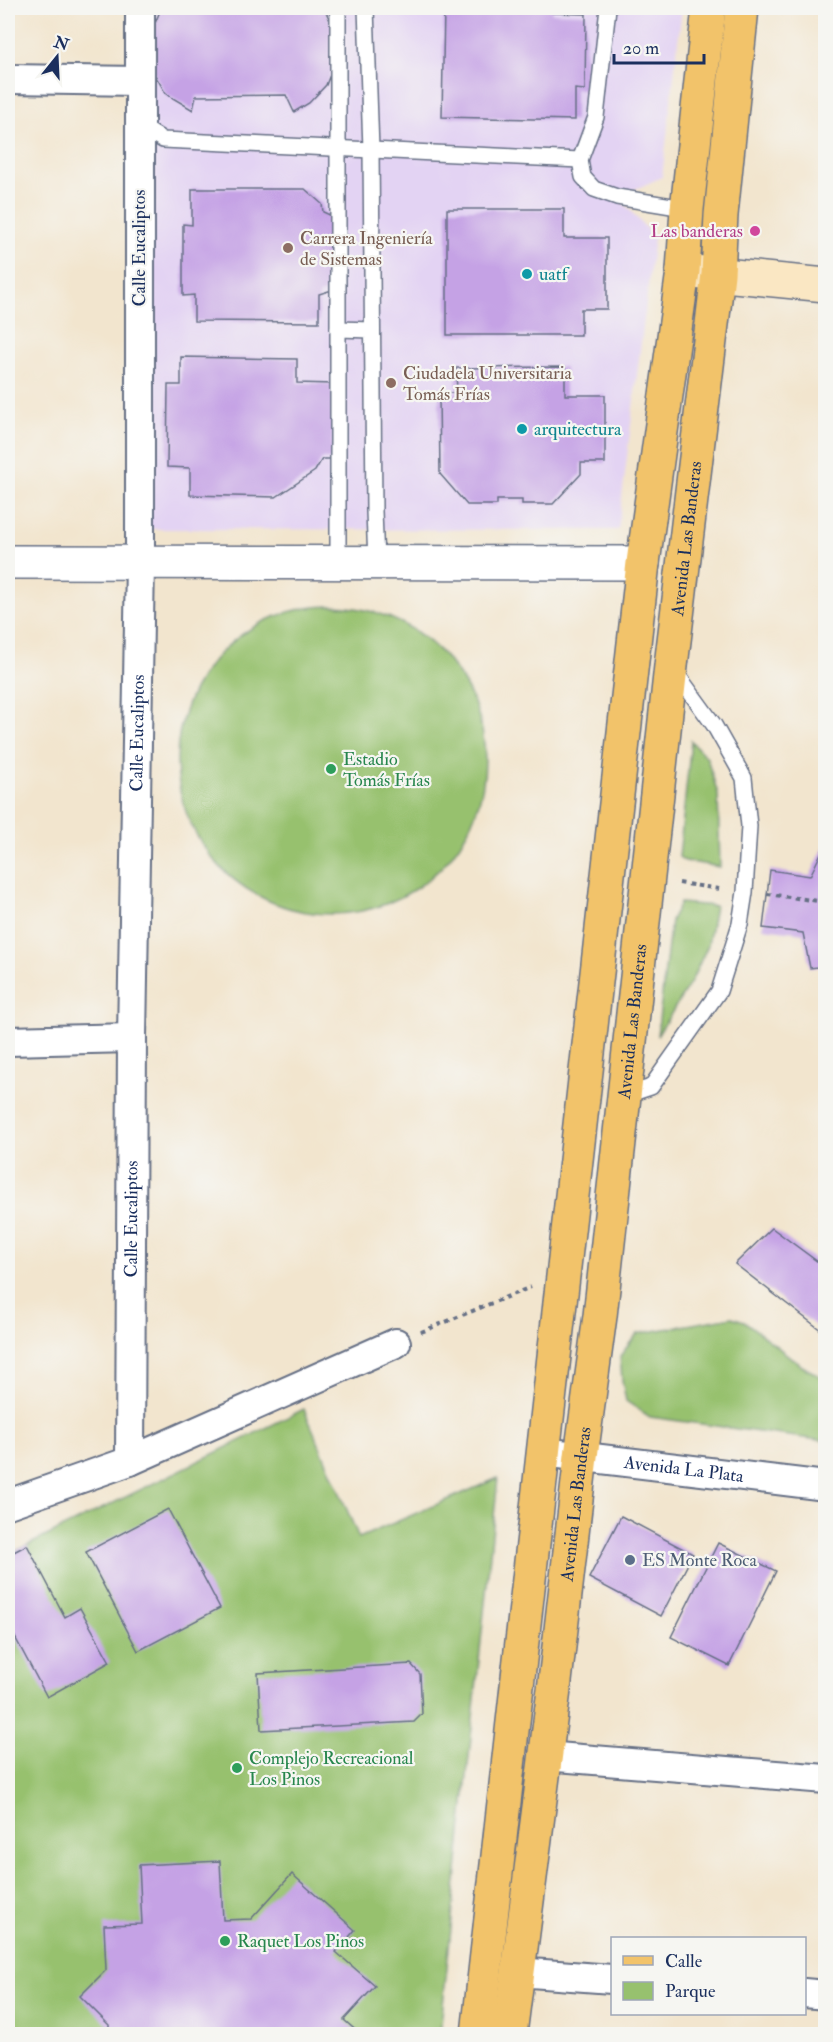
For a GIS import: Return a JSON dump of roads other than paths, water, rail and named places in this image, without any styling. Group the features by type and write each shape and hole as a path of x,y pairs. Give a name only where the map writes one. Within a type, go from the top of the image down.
{"main road":[{"name":"Avenida Las Banderas","path":"478,2034 643,563 683,271 687,209 709,8"},
{"name":"Avenida Las Banderas","path":"510,2034 600,1316 671,666 718,274 721,215 742,8"},
{"path":"683,271 825,285"}],"street":[{"name":"Calle Eucaliptos","path":"130,1461 132,1038 140,562 140,8"},
{"path":"8,79 139,81"},
{"path":"8,562 643,563"},
{"path":"8,1041 132,1038"},
{"path":"8,1504 130,1461 396,1343"},
{"name":"Avenida La Plata","path":"543,1452 825,1486"},
{"path":"545,1756 825,1779"},
{"path":"517,1972 611,1979"},
{"path":"806,1994 825,1995"}],"lane":[{"path":"338,8 338,563"},
{"path":"366,8 371,149 376,562"},
{"path":"608,8 596,117 580,159 583,177 594,189 617,197 721,215"},
{"path":"139,125 162,140 580,159"},
{"path":"338,329 372,330"},
{"path":"624,1096 651,1087 719,991 740,924 745,891 748,826 744,778 714,725 671,666"}],"place":[{"name":"Las banderas","path":"755,231"},
{"name":"Carrera Ingeniería de Sistemas","path":"288,248"},
{"name":"uatf","path":"527,274"},
{"name":"Ciudadela Universitaria Tomás Frías","path":"391,383"},
{"name":"arquitectura","path":"522,429"},
{"name":"Estadio Tomás Frías","path":"331,769"},
{"name":"ES Monte Roca","path":"630,1560"},
{"name":"Complejo Recreacional Los Pinos","path":"237,1768"},
{"name":"Raquet Los Pinos","path":"225,1941"}]}
